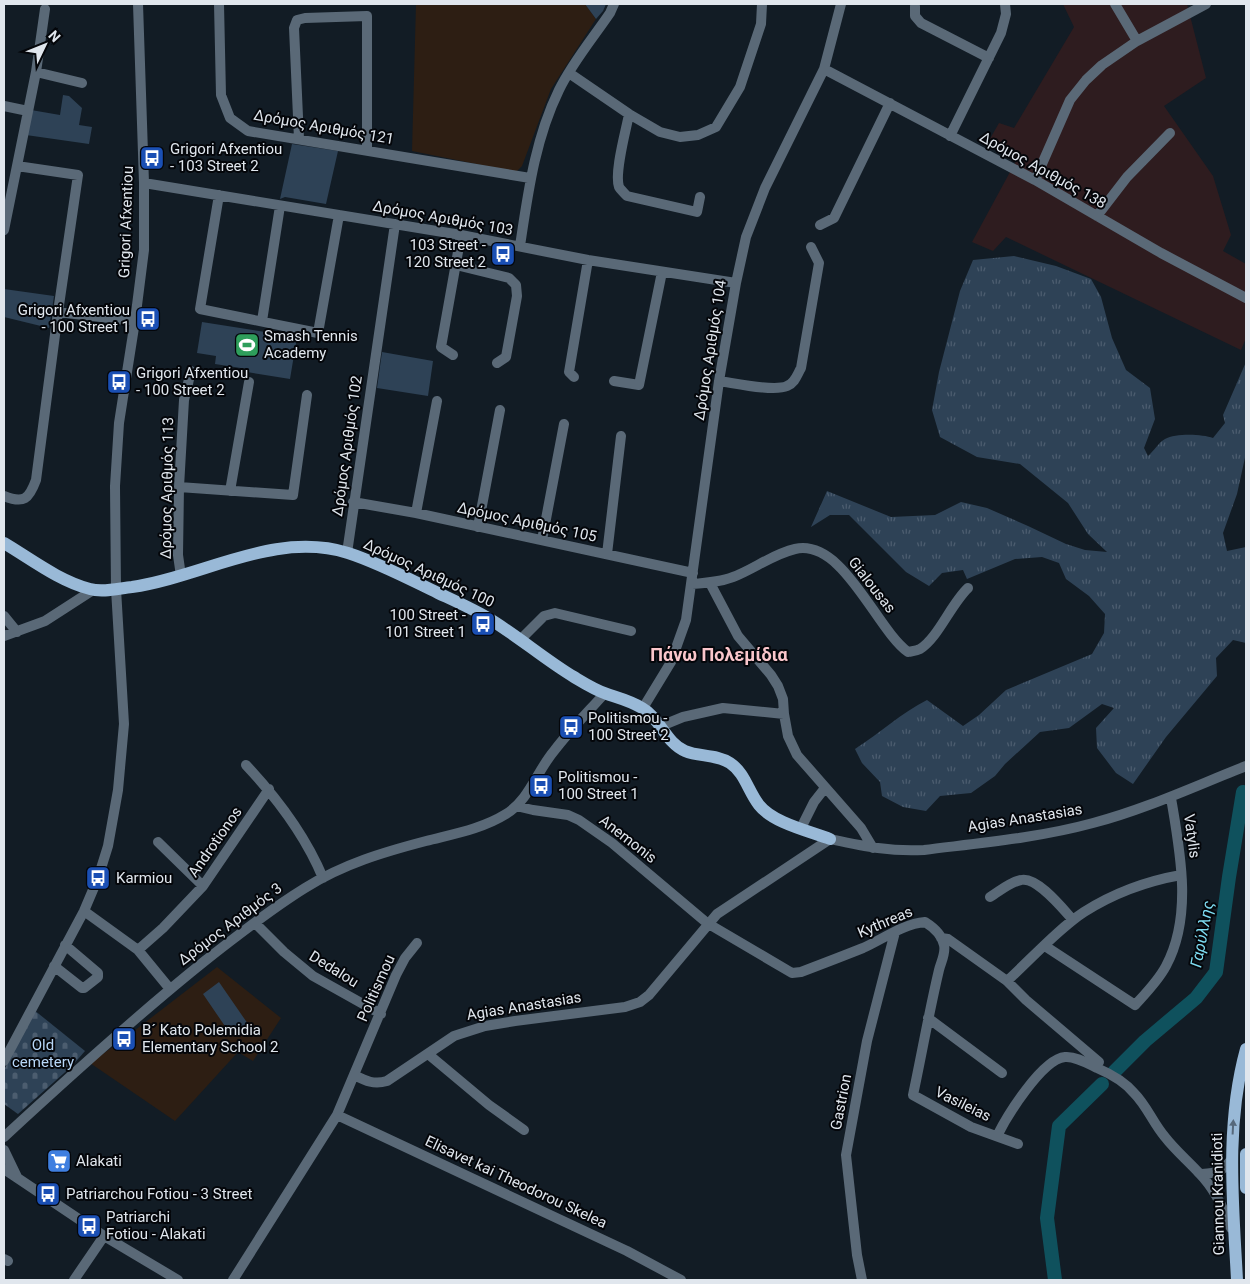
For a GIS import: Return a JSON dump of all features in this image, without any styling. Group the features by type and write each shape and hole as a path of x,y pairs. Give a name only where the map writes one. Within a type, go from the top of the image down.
{"main road":[{"path":"4,543 64,579 92,590"},
{"name":"Δρόμος Αριθμός 100","path":"92,590 143,585 181,576 245,556 286,548 325,548 347,553 393,571 486,616 571,675 605,693 643,708"},
{"name":"Agias Anastasias","path":"643,708 661,726 673,742 685,751 717,758 735,766 763,810 779,820 830,838"},
{"name":"Giannou Kranidioti","path":"1237,1280 1231,1160 1234,1104 1246,1049"},
{"name":"Giannou Kranidioti","path":"1246,1154 1246,1188"}],"street":[{"name":"Grigori Afxentiou","path":"116,589 115,486 119,423 144,250 144,183 138,4"},
{"name":"Δρόμος Αριθμός 121","path":"220,4 221,95 230,118 248,131 530,178"},
{"path":"520,246 530,178 547,118 559,90 610,14 614,4"},
{"path":"569,73 629,114 660,132 680,137 698,135 716,127 740,87 761,24 762,4"},
{"name":"Δρόμος Αριθμός 104","path":"643,708 671,662 686,620 719,381 746,237 765,188 824,69 841,4"},
{"path":"950,136 1001,33 1006,14 1005,4"},
{"path":"1116,4 1137,41"},
{"path":"1035,180 1072,98 1086,80 1102,65 1137,41 1206,4"},
{"path":"915,6 916,16 921,23 989,58"},
{"path":"4,230 36,72 45,9"},
{"path":"299,140 294,28 297,20 305,18 367,16 367,150"},
{"name":"Δρόμος Αριθμός 138","path":"824,69 1035,180 1246,298"},
{"path":"36,72 82,83"},
{"path":"820,225 834,218 890,103"},
{"path":"4,106 28,111"},
{"path":"629,114 618,174 620,188 627,196 697,212 700,197"},
{"path":"1097,216 1127,177 1170,133"},
{"path":"4,496 22,500 31,494 36,480 78,175 17,166"},
{"name":"Δρόμος Αριθμός 103","path":"144,183 461,235 588,260 736,283"},
{"path":"219,195 200,309 318,333 339,215"},
{"path":"262,321 280,206"},
{"name":"Δρόμος Αριθμός 102","path":"347,553 396,224"},
{"path":"453,355 442,347 461,235"},
{"path":"719,381 777,389 787,386 795,380 801,368 819,263 811,247"},
{"path":"574,377 569,372 588,260"},
{"path":"456,265 509,278 516,285 517,296 506,356 497,363"},
{"path":"614,381 639,385 662,272"},
{"path":"58,312 135,321"},
{"name":"Δρόμος Αριθμός 113","path":"181,576 178,554 178,487 184,400 191,371"},
{"path":"230,490 249,382"},
{"path":"178,487 293,495 307,395"},
{"path":"416,513 437,401"},
{"path":"478,527 500,410"},
{"path":"542,540 564,424"},
{"path":"607,554 621,436"},
{"name":"Δρόμος Αριθμός 105","path":"354,502 416,513 694,573"},
{"name":"Gialousas","path":"692,584 710,583 732,578 776,556 797,549 817,551 833,560 857,587 897,645 908,652 919,649 930,640 961,595 968,588"},
{"path":"710,583 738,636 778,686 783,698 788,736 797,756 861,828 873,848"},
{"path":"4,1061 84,911 98,878 108,846 118,790 124,724 116,589"},
{"path":"4,636 45,621 92,590"},
{"path":"521,639 544,616 555,613 631,631"},
{"path":"4,616 17,632"},
{"path":"516,806 525,797 538,773 554,751 605,693"},
{"path":"661,726 684,716 723,708 740,708 784,714"},
{"path":"246,765 269,789 315,858 323,878"},
{"name":"Agias Anastasias","path":"354,1076 372,1083 387,1081 454,1036 485,1026 625,1007 640,1002 659,985 708,923 725,908 830,838 873,848 906,851 1069,829 1171,798 1246,766"},
{"path":"801,828 814,802 825,788"},
{"name":"Androtionos","path":"138,950 163,928 203,886 269,789"},
{"name":"Vatylis","path":"1007,981 1073,920 1104,901 1138,885 1181,876 1181,853 1171,798"},
{"name":"Δρόμος Αριθμός 3","path":"4,1137 110,1040 170,989 255,923 306,887 351,863 467,831 496,820 516,806"},
{"name":"Anemonis","path":"516,806 568,815 579,820 612,843 708,923"},
{"path":"158,842 203,886"},
{"path":"1045,946 1135,1005 1158,979 1173,950 1181,920 1181,876"},
{"path":"990,897 1016,882 1023,879 1029,880 1038,884 1073,920"},
{"path":"84,911 138,950 170,989"},
{"name":"Kythreas","path":"708,923 792,973 801,972 836,959 919,922 925,922 941,938"},
{"name":"Dedalou","path":"255,923 284,952 313,976 381,1014"},
{"name":"Gastrion","path":"862,1280 857,1255 846,1155 867,1041 895,932"},
{"path":"941,938 948,939 1007,981 1026,1000 1099,1062"},
{"path":"941,938 945,952 928,1018 1002,1072"},
{"name":"Politismou","path":"354,1076 396,975 405,958 417,943"},
{"path":"54,966 82,988 98,977 98,973 66,945"},
{"name":"Vasileias","path":"928,1018 914,1095 970,1127 1018,1144"},
{"path":"428,1054 488,1104 524,1130"},
{"path":"997,1136 1019,1100 1047,1065 1063,1057 1085,1062 1118,1078 1141,1101 1167,1140 1201,1174 1221,1204 1235,1239"},
{"path":"233,1280 337,1115 354,1076"},
{"name":"Elisavet kai Theodorou Skelea","path":"337,1115 627,1251 681,1280"},
{"path":"4,1150 18,1178"},
{"path":"1201,1174 1223,1170 1231,1160"},
{"path":"4,1169 104,1236 178,1280"},
{"path":"74,1280 104,1236"}],"shaded area":[{"path":"416,4 585,4 596,19 551,89 522,166 516,172 412,151"},
{"path":"1063,4 1187,4 1206,78 1164,106 1213,176 1231,235 1223,251 1246,264 1246,338 1241,350 1006,237 993,251 972,242 1016,161 987,144 999,123 1014,128 1074,27"},
{"path":"217,967 281,1018 253,1061 238,1052 175,1121 90,1063"}],"green space":[{"path":"585,4 606,4 596,19"},
{"path":"63,95 69,96 82,108 79,125 92,127 89,144 26,135 31,110 60,115"},
{"path":"292,144 338,151 326,204 285,197 280,199"},
{"path":"1014,256 1056,266 1091,279 1101,297 1112,338 1126,370 1150,388 1155,419 1144,448 1148,456 1161,442 1170,437 1189,435 1213,438 1225,423 1223,415 1246,362 1246,453 1237,494 1223,533 1227,551 1246,547 1246,643 1233,640 1216,658 1217,676 1166,737 1133,784 1116,773 1097,748 1096,728 1114,708 1102,704 1069,728 1040,732 1005,764 995,776 971,793 940,796 926,811 903,807 882,796 880,782 862,763 855,749 908,711 927,700 963,726 979,715 1006,690 1092,654 1104,633 1105,614 1089,596 1066,579 1059,563 1042,557 1015,559 967,579 963,570 942,573 929,586 906,572 849,515 830,515 811,527 827,491 891,517 935,515 961,502 987,508 1066,544 1085,550 1107,552 1088,534 1068,503 1020,464 977,457 940,437 932,410 939,372 960,291 973,260"},
{"path":"4,289 54,296 49,328 4,317"},
{"name":"Smash Tennis Academy","path":"202,322 297,337 290,379 247,372 247,369 215,364 216,356 197,353"},
{"path":"382,352 433,361 428,396 377,388"},
{"path":"219,982 248,1024 231,1035 203,994"},
{"name":"Old cemetery","path":"34,1010 85,1051 72,1066 18,1114 4,1104 4,1070"}],"waterway":[{"name":"Γαρύλλης","path":"1114,1072 1145,1041 1196,998 1216,972 1243,792"},
{"name":"Γαρύλλης","path":"1055,1280 1047,1218 1059,1126 1102,1084"}],"place":[{"name":"Grigori Afxentiou - 103 Street 2","path":"152,158"},
{"name":"103 Street - 120 Street 2","path":"503,254"},
{"name":"Grigori Afxentiou - 100 Street 1","path":"148,319"},
{"name":"Smash Tennis Academy","path":"247,345"},
{"name":"Grigori Afxentiou - 100 Street 2","path":"119,382"},
{"name":"100 Street - 101 Street 1","path":"483,624"},
{"name":"Politismou - 100 Street 2","path":"571,727"},
{"name":"Politismou - 100 Street 1","path":"541,786"},
{"name":"Karmiou","path":"98,878"},
{"name":"B´ Kato Polemidia Elementary School 2","path":"124,1039"},
{"name":"Alakati","path":"59,1161"},
{"name":"Patriarchou Fotiou - 3 Street","path":"48,1194"},
{"name":"Patriarchi Fotiou - Alakati","path":"89,1226"}],"district":[{"name":"Πάνω Πολεμίδια","path":"719,654"}]}
